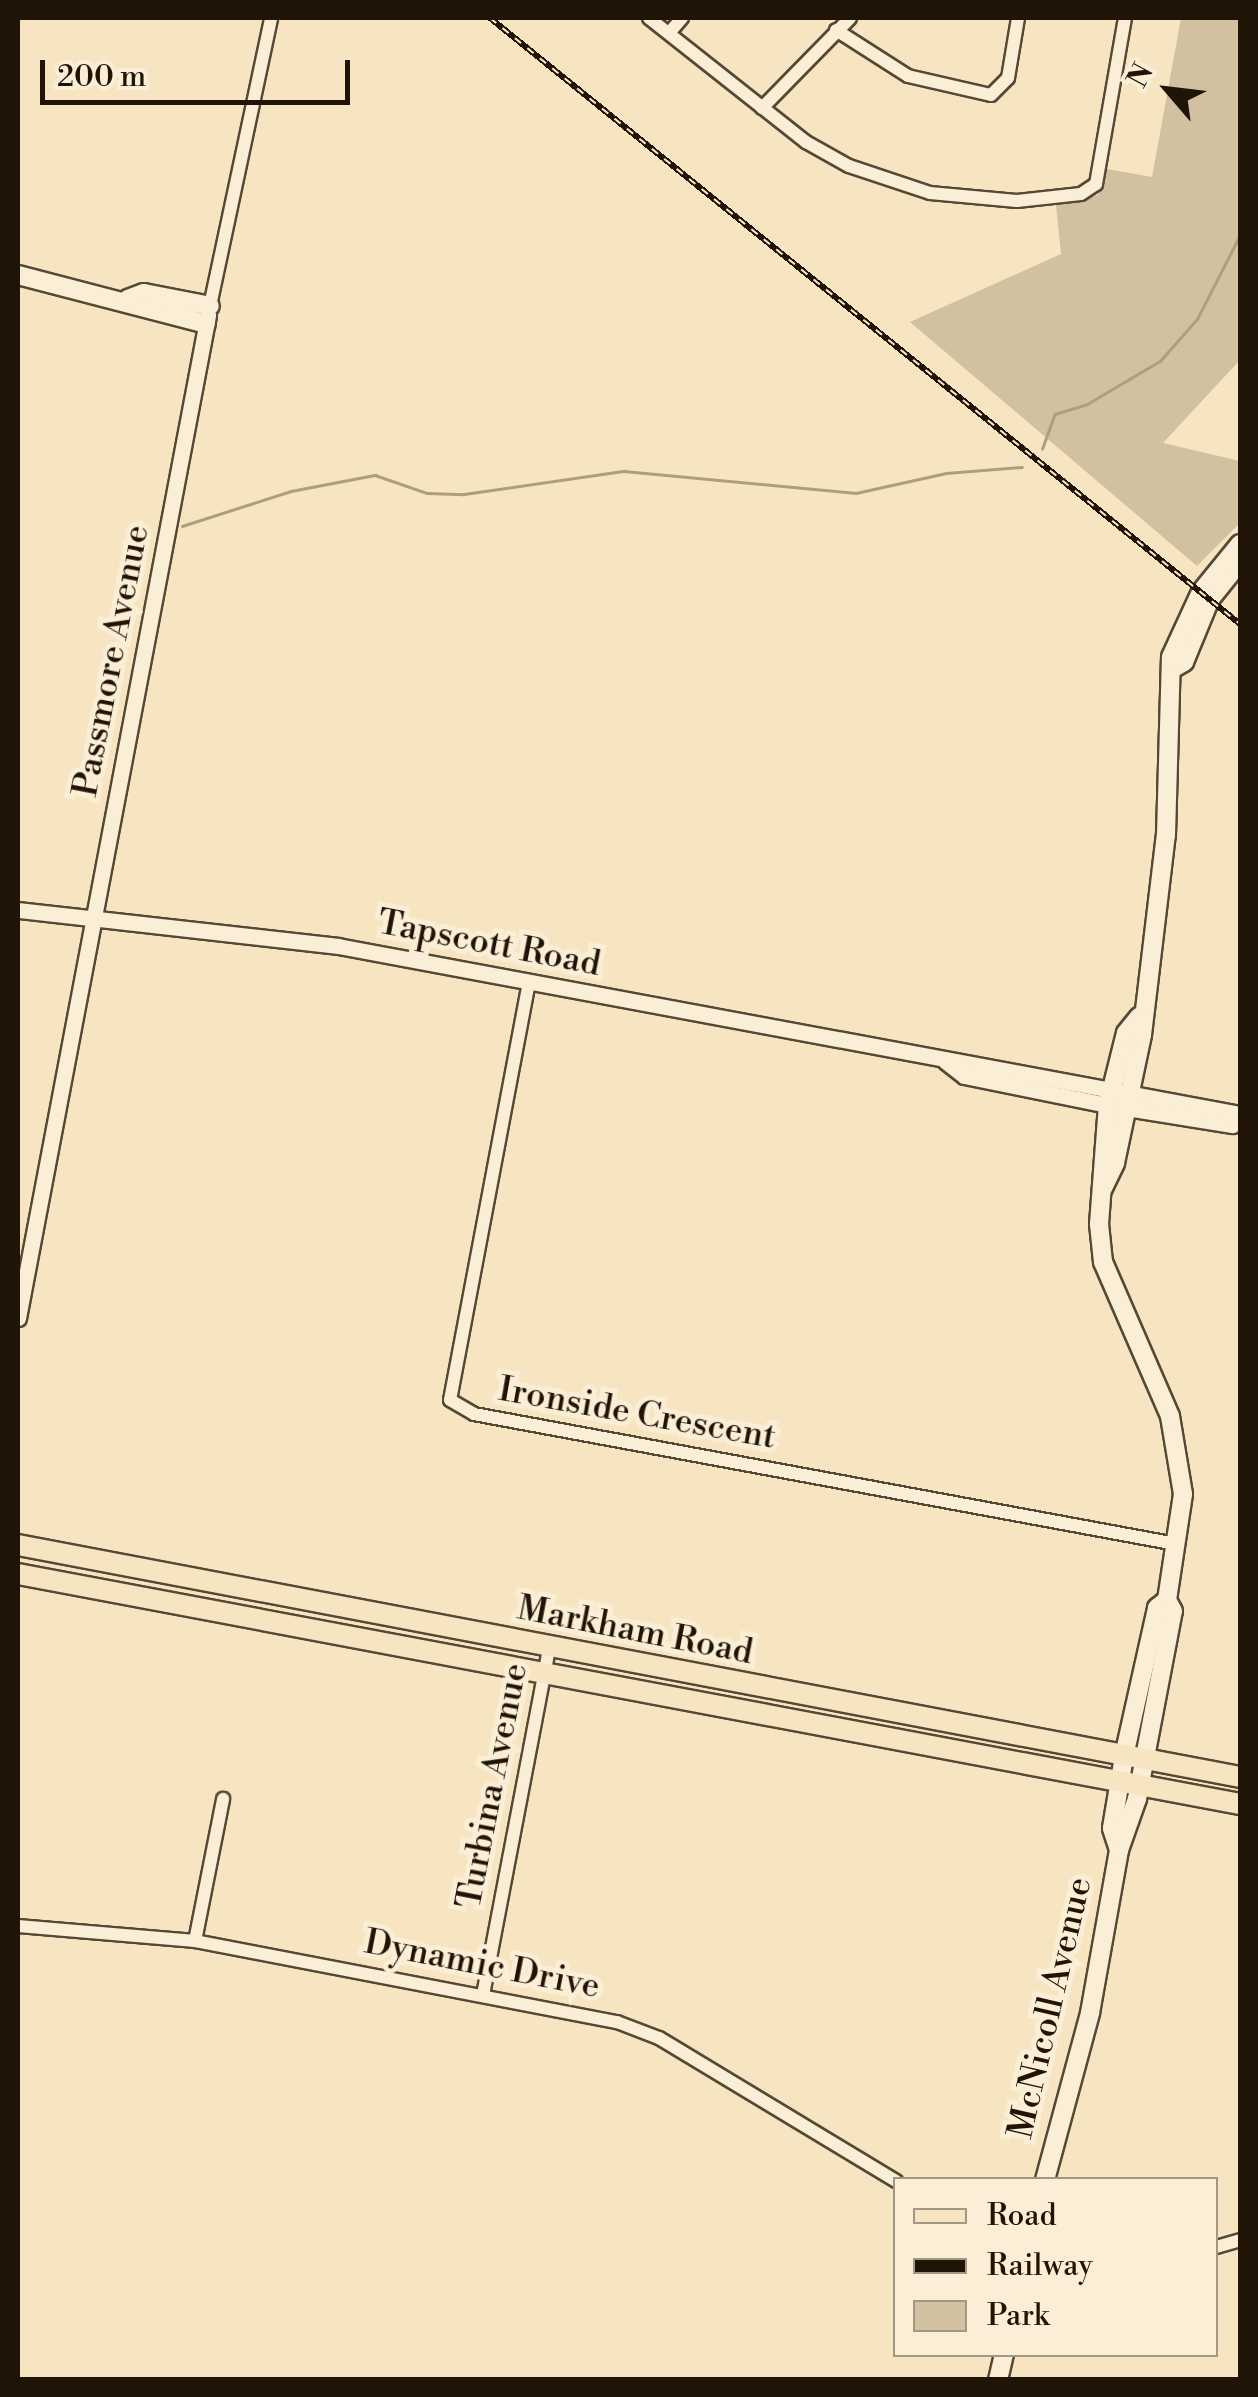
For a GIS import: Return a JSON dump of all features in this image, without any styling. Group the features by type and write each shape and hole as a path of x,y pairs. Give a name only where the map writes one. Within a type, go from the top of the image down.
{"main road":[{"path":"18,275 128,300 144,293 208,315"},
{"name":"McNicoll Avenue","path":"1046,2177 1090,2013 1134,1758 1173,1610 1167,1600 1182,1464 1170,1416 1103,1262 1102,1188 1115,1162 1119,1097 1139,1018 1166,835 1172,668 1197,598 1240,544"},
{"path":"1172,668 1184,662 1210,599 1240,562"},
{"name":"Markham Road","path":"18,1545 1240,1777"},
{"name":"Markham Road","path":"18,1574 1240,1804"}],"street":[{"name":"Passmore Avenue","path":"18,1318 208,315 271,18"},
{"path":"649,18 828,155 910,188 989,200 1081,194 1100,175 1125,18"},
{"path":"669,34 682,18"},
{"path":"762,108 850,18"},
{"path":"836,30 908,76 990,95 1008,78 1018,18"},
{"name":"Tapscott Road","path":"18,910 338,946 945,1061 964,1076 1240,1117"},
{"name":"Ironside Crescent","path":"529,982 450,1400 474,1414 1176,1544"},
{"name":"Turbina Avenue","path":"483,1995 549,1648"},
{"path":"194,1941 223,1799"},
{"name":"Dynamic Drive","path":"18,1926 194,1941 601,2018 658,2038 893,2179"}],"green space":[{"path":"1181,18 1240,18 1240,360 1163,443 1240,461 1240,523 1197,566 910,322 1061,254 1056,205 1098,195 1107,169 1152,177"}],"waterway":[{"path":"1042,449 1055,414 1087,404 1160,361 1197,319 1240,235"},
{"path":"182,526 291,491 375,475 427,493 464,494 624,471 856,493 946,473 1022,467"}],"railway":[{"path":"490,18 1240,624"}]}
